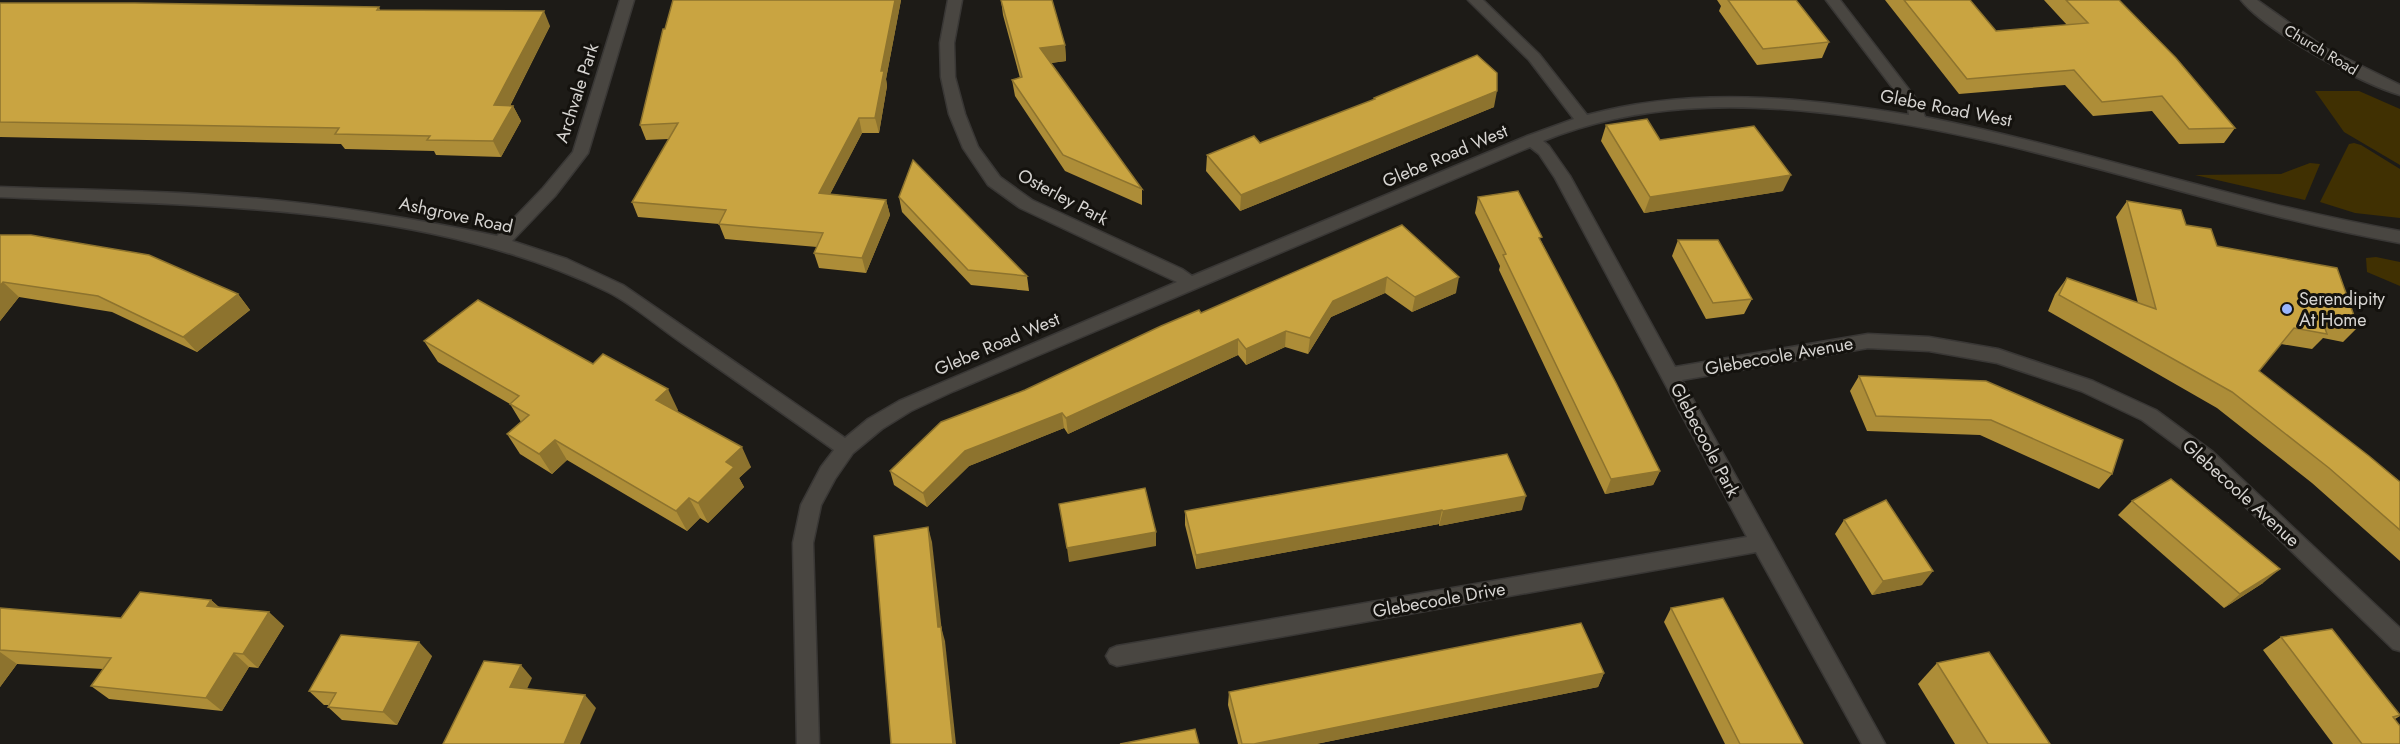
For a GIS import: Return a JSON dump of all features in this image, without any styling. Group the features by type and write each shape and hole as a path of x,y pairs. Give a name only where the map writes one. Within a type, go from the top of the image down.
{"street":[{"name":"Archvale Park","path":"500,243 549,192 580,153 627,0"},
{"name":"Osterley Park","path":"955,0 947,43 948,77 957,114 971,148 994,181 1026,204 1176,273 1190,284"},
{"path":"1475,0 1534,57 1582,121"},
{"path":"1833,0 1915,107 1918,120"},
{"name":"Church Road","path":"2248,0 2284,29 2325,57 2368,78 2400,90"},
{"name":"Glebe Road West","path":"808,744 803,543 811,505 828,473 846,448 875,424 905,406 1532,140 1582,121 1655,106 1753,101 1837,108 1967,129 2205,192 2400,237"},
{"name":"Glebecoole Park","path":"1532,140 1544,150 1562,176 1761,543 1874,744"},
{"name":"Ashgrove Road","path":"0,192 222,201 400,222 500,243 561,263 617,289 846,448"},
{"name":"Glebecoole Avenue","path":"1670,375 1868,341 1929,344 1998,356 2087,386 2149,415 2206,457 2400,642"},
{"name":"Glebecoole Drive","path":"1116,656 1761,543"}],"shaded area":[{"path":"2315,91 2359,91 2400,109 2400,165 2344,132"},
{"path":"2354,143 2400,169 2400,218 2355,213 2320,202 2349,144"},
{"path":"2310,163 2320,164 2305,200 2195,175 2281,174"},
{"path":"2376,257 2400,262 2400,286 2367,272 2366,258"}],"building":[{"path":"673,0 895,0 881,71 884,71 875,118 859,118 819,193 886,200 862,258 814,253 823,233 719,224 726,210 632,202 678,123 640,125 663,29 665,29"},
{"path":"1001,0 1052,0 1065,45 1040,48 1142,189 1063,155 1012,80 1022,77"},
{"path":"1728,0 1796,0 1829,42 1763,49"},
{"path":"1904,0 1970,0 1996,31 2088,23 2066,0 2119,0 2176,58 2235,128 2189,129 2162,96 2102,102 2074,70 1967,79"},
{"path":"0,3 135,3 379,7 377,10 544,11 494,105 513,106 493,141 427,140 430,136 335,134 339,128 0,122"},
{"path":"1477,55 1497,73 1497,91 1241,195 1207,155 1254,136 1260,143 1375,99"},
{"path":"1647,119 1660,140 1754,126 1791,175 1650,197 1606,125"},
{"path":"913,160 1027,276 968,270 899,197"},
{"path":"1518,191 1542,237 1539,238 1660,471 1611,479 1503,255 1506,254 1478,197"},
{"path":"2127,201 2181,210 2186,225 2211,229 2217,246 2337,268 2358,327 2322,320 2327,334 2294,328 2259,371 2400,482 2400,530 2329,468 2232,392 2059,295 2067,278 2156,309"},
{"path":"1402,225 1459,277 1415,297 1387,277 1333,301 1310,338 1286,331 1246,349 1238,339 1066,418 1062,413 965,451 923,493 890,471 941,422 1025,390 1161,326 1199,310 1201,313"},
{"path":"0,235 31,235 149,255 238,294 183,337 98,296 3,282 0,286"},
{"path":"1678,240 1718,240 1752,299 1713,303"},
{"path":"478,300 593,364 603,354 668,389 656,400 742,447 726,462 734,467 698,503 689,498 676,511 555,440 539,454 507,434 529,415 510,404 519,396 424,341"},
{"path":"1859,376 1986,381 2123,440 2112,474 1991,420 1876,416"},
{"path":"1507,454 1526,496 1196,555 1185,511"},
{"path":"2171,479 2280,569 2240,594 2132,501"},
{"path":"1145,488 1156,532 1067,548 1059,504"},
{"path":"1886,500 1933,571 1883,581 1844,520"},
{"path":"928,527 953,744 891,744 874,536"},
{"path":"140,592 211,600 207,606 269,612 243,654 234,653 206,698 91,686 111,658 0,650 0,608 121,618"},
{"path":"1723,598 1803,744 1740,744 1671,608"},
{"path":"1581,623 1604,673 1254,744 1242,744 1229,692"},
{"path":"2332,629 2400,715 2393,717 2400,726 2400,744 2362,744 2281,637"},
{"path":"341,635 419,642 383,712 328,707 336,693 309,691"},
{"path":"1989,652 2050,744 1988,744 1937,663"},
{"path":"484,661 521,665 510,687 585,695 564,744 443,744"},
{"path":"1195,729 1199,744 1120,744"}],"place":[{"name":"Serendipity At Home","path":"2287,309"}]}
